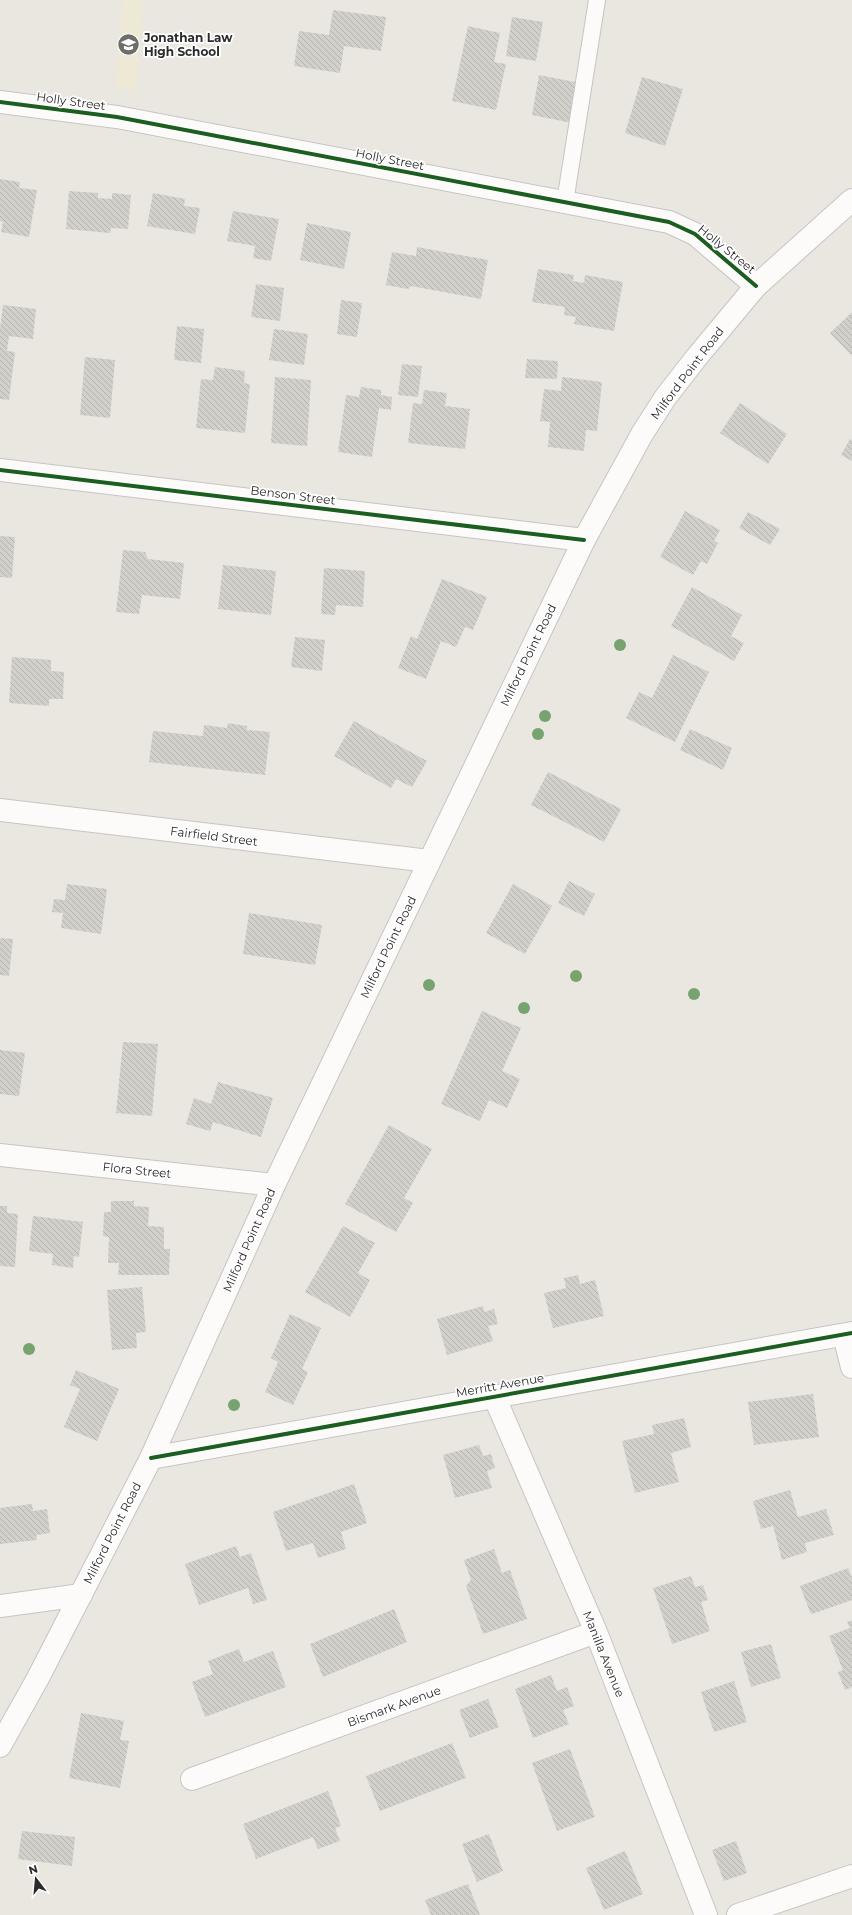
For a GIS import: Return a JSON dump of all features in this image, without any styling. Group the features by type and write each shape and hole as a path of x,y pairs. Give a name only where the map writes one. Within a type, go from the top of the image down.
{"street":[{"name":"Holly Street","path":"0,102 117,117 669,222 695,234 756,286"},
{"name":"Milford Point Road","path":"0,1746 81,1595 151,1458 274,1185 584,540 622,469 665,398 756,286 852,200"},
{"name":"Benson Street","path":"0,470 584,540"},
{"name":"Fairfield Street","path":"0,810 429,861"},
{"name":"Flora Street","path":"0,1155 274,1185"},
{"name":"Merritt Avenue","path":"151,1458 848,1334"},
{"path":"848,1334 852,1367"},
{"name":"Manilla Avenue","path":"494,1396 596,1632 706,1915"},
{"path":"0,1606 81,1595"},
{"name":"Bismark Avenue","path":"192,1779 596,1632"},
{"path":"738,1915 852,1876"}],"lane":[{"path":"565,202 597,0"}],"shaded area":[{"name":"Jonathan Law High School","path":"123,0 143,0 136,91 116,88"}],"building":[{"path":"333,10 386,17 381,51 344,46 340,73 294,66 299,31 329,35"},
{"path":"512,17 543,22 536,61 506,56"},
{"path":"468,26 500,33 494,62 506,64 496,110 452,101"},
{"path":"539,75 580,83 572,123 532,115"},
{"path":"642,77 683,89 665,146 625,133"},
{"path":"0,179 20,182 19,188 37,190 29,237 1,232 3,222 0,221"},
{"path":"69,191 98,193 98,198 112,199 112,193 131,195 128,229 111,228 110,233 66,229"},
{"path":"153,193 185,199 184,206 200,208 195,234 147,226"},
{"path":"233,211 279,219 271,261 253,258 255,246 227,241"},
{"path":"307,223 351,232 344,269 300,260"},
{"path":"417,247 488,260 481,299 411,286 408,289 386,285 392,252 416,256"},
{"path":"538,269 574,275 573,281 584,283 585,275 623,282 614,331 574,324 576,317 564,315 565,307 532,302"},
{"path":"256,284 284,288 280,321 251,317"},
{"path":"341,300 362,303 357,337 337,334"},
{"path":"3,305 36,309 33,339 9,336 7,351 15,352 9,400 0,399 0,329"},
{"path":"852,312 852,356 830,333"},
{"path":"177,326 204,329 201,363 174,360"},
{"path":"274,329 308,334 304,365 269,360"},
{"path":"85,357 115,360 110,418 80,415"},
{"path":"527,359 558,361 557,379 525,378"},
{"path":"402,364 422,366 418,397 398,395"},
{"path":"215,367 245,371 244,383 250,384 245,433 196,428 201,379 213,380"},
{"path":"275,377 311,380 307,446 271,443"},
{"path":"562,377 602,382 597,431 586,430 584,451 548,447 550,422 540,421 544,389 561,391"},
{"path":"361,387 381,390 381,395 392,397 391,410 379,408 372,457 338,452 346,395 359,397"},
{"path":"424,390 447,393 445,406 470,409 465,449 408,443 413,403 422,404"},
{"path":"740,403 787,434 768,464 720,433"},
{"path":"850,439 852,440 852,461 841,455"},
{"path":"685,511 720,530 714,541 718,543 707,564 701,561 693,575 660,557"},
{"path":"748,512 780,529 770,545 739,528"},
{"path":"0,536 15,537 12,578 0,577"},
{"path":"123,550 145,552 148,559 184,563 180,599 142,595 139,614 116,612"},
{"path":"223,565 276,571 271,615 218,609"},
{"path":"324,568 365,571 363,607 336,605 335,615 321,614"},
{"path":"442,579 487,597 473,630 465,627 456,647 441,641 426,679 398,668 411,636 417,639"},
{"path":"692,587 742,615 731,636 744,643 734,661 671,626"},
{"path":"295,637 325,640 322,671 291,667"},
{"path":"673,655 709,672 675,742 626,718 639,692 652,698"},
{"path":"12,657 51,660 51,671 64,672 63,699 49,699 49,706 9,703"},
{"path":"354,721 427,761 412,787 396,779 391,788 334,756"},
{"path":"228,723 247,726 247,730 270,732 265,775 149,762 153,731 203,736 204,725 227,728"},
{"path":"690,729 732,748 723,770 680,750"},
{"path":"548,772 621,809 604,842 531,805"},
{"path":"569,881 595,894 584,916 558,903"},
{"path":"67,884 107,889 101,934 61,928 63,913 52,912 54,899 65,900"},
{"path":"513,884 552,906 525,954 486,933"},
{"path":"249,913 322,925 315,965 243,954"},
{"path":"0,938 13,939 9,976 0,975"},
{"path":"482,1011 521,1028 502,1071 520,1079 507,1108 489,1100 480,1121 441,1104"},
{"path":"123,1042 158,1044 152,1116 116,1113"},
{"path":"0,1050 25,1053 19,1096 0,1094"},
{"path":"218,1082 273,1098 261,1137 213,1122 210,1131 186,1124 194,1098 211,1104"},
{"path":"389,1125 432,1149 404,1198 413,1203 396,1232 345,1204"},
{"path":"111,1201 134,1201 134,1206 149,1207 148,1226 164,1227 164,1249 170,1249 169,1275 118,1275 119,1263 108,1263 109,1237 103,1236 104,1212 111,1212"},
{"path":"0,1206 7,1206 7,1213 18,1214 15,1267 0,1266"},
{"path":"33,1216 83,1222 79,1257 74,1256 73,1268 52,1265 53,1254 29,1251"},
{"path":"343,1226 375,1243 358,1273 370,1280 350,1317 305,1292"},
{"path":"578,1275 580,1284 595,1280 604,1316 553,1328 544,1293 566,1288 564,1278"},
{"path":"142,1287 146,1332 136,1333 137,1348 112,1350 107,1290"},
{"path":"483,1306 484,1312 494,1309 498,1324 488,1326 493,1341 447,1355 437,1319"},
{"path":"290,1314 321,1328 302,1369 308,1372 293,1405 265,1392 278,1362 271,1358"},
{"path":"76,1370 119,1389 97,1441 64,1427 80,1389 70,1385"},
{"path":"813,1394 819,1437 754,1445 748,1402"},
{"path":"684,1418 691,1447 671,1453 679,1482 635,1493 622,1441 654,1434 652,1425"},
{"path":"479,1445 483,1456 491,1454 495,1468 487,1471 492,1488 455,1498 443,1455"},
{"path":"354,1484 367,1523 341,1532 346,1549 318,1558 313,1543 286,1551 273,1512"},
{"path":"790,1490 798,1517 826,1509 834,1535 805,1543 807,1552 782,1560 773,1526 761,1529 753,1501"},
{"path":"32,1504 33,1511 47,1509 50,1533 36,1535 37,1540 0,1544 0,1508"},
{"path":"236,1546 240,1557 251,1553 267,1600 253,1604 248,1588 199,1605 185,1564"},
{"path":"494,1549 502,1573 510,1570 527,1619 483,1634 466,1586 471,1580 464,1560"},
{"path":"848,1568 852,1578 852,1600 812,1614 800,1586"},
{"path":"691,1576 695,1587 703,1585 708,1600 701,1602 710,1631 672,1644 653,1588"},
{"path":"394,1609 407,1642 323,1677 310,1644"},
{"path":"852,1620 852,1687 845,1690 838,1672 843,1670 829,1636 850,1628 847,1622"},
{"path":"771,1644 781,1678 751,1687 741,1652"},
{"path":"239,1649 244,1662 273,1651 286,1687 205,1717 192,1682 213,1674 208,1661"},
{"path":"551,1675 557,1691 567,1687 574,1706 563,1710 569,1724 533,1738 515,1689"},
{"path":"734,1681 747,1722 714,1732 701,1692"},
{"path":"488,1699 499,1727 470,1738 459,1710"},
{"path":"81,1713 124,1721 120,1740 129,1741 120,1788 69,1778"},
{"path":"452,1743 466,1778 380,1811 366,1776"},
{"path":"570,1749 595,1817 557,1831 532,1763"},
{"path":"328,1791 341,1826 335,1828 340,1841 318,1849 313,1837 256,1859 243,1824"},
{"path":"22,1831 75,1837 72,1866 18,1859"},
{"path":"489,1834 503,1871 477,1882 462,1844"},
{"path":"736,1841 747,1873 724,1881 712,1850"},
{"path":"625,1851 643,1894 604,1910 586,1868"},
{"path":"468,1884 480,1915 431,1915 425,1900"}],"cycle path":[{"path":"0,102 117,117 669,222 695,234 756,286"},
{"path":"0,470 584,540"},
{"path":"151,1458 852,1333"}],"place":[{"name":"Jonathan Law High School","path":"129,44"}]}
